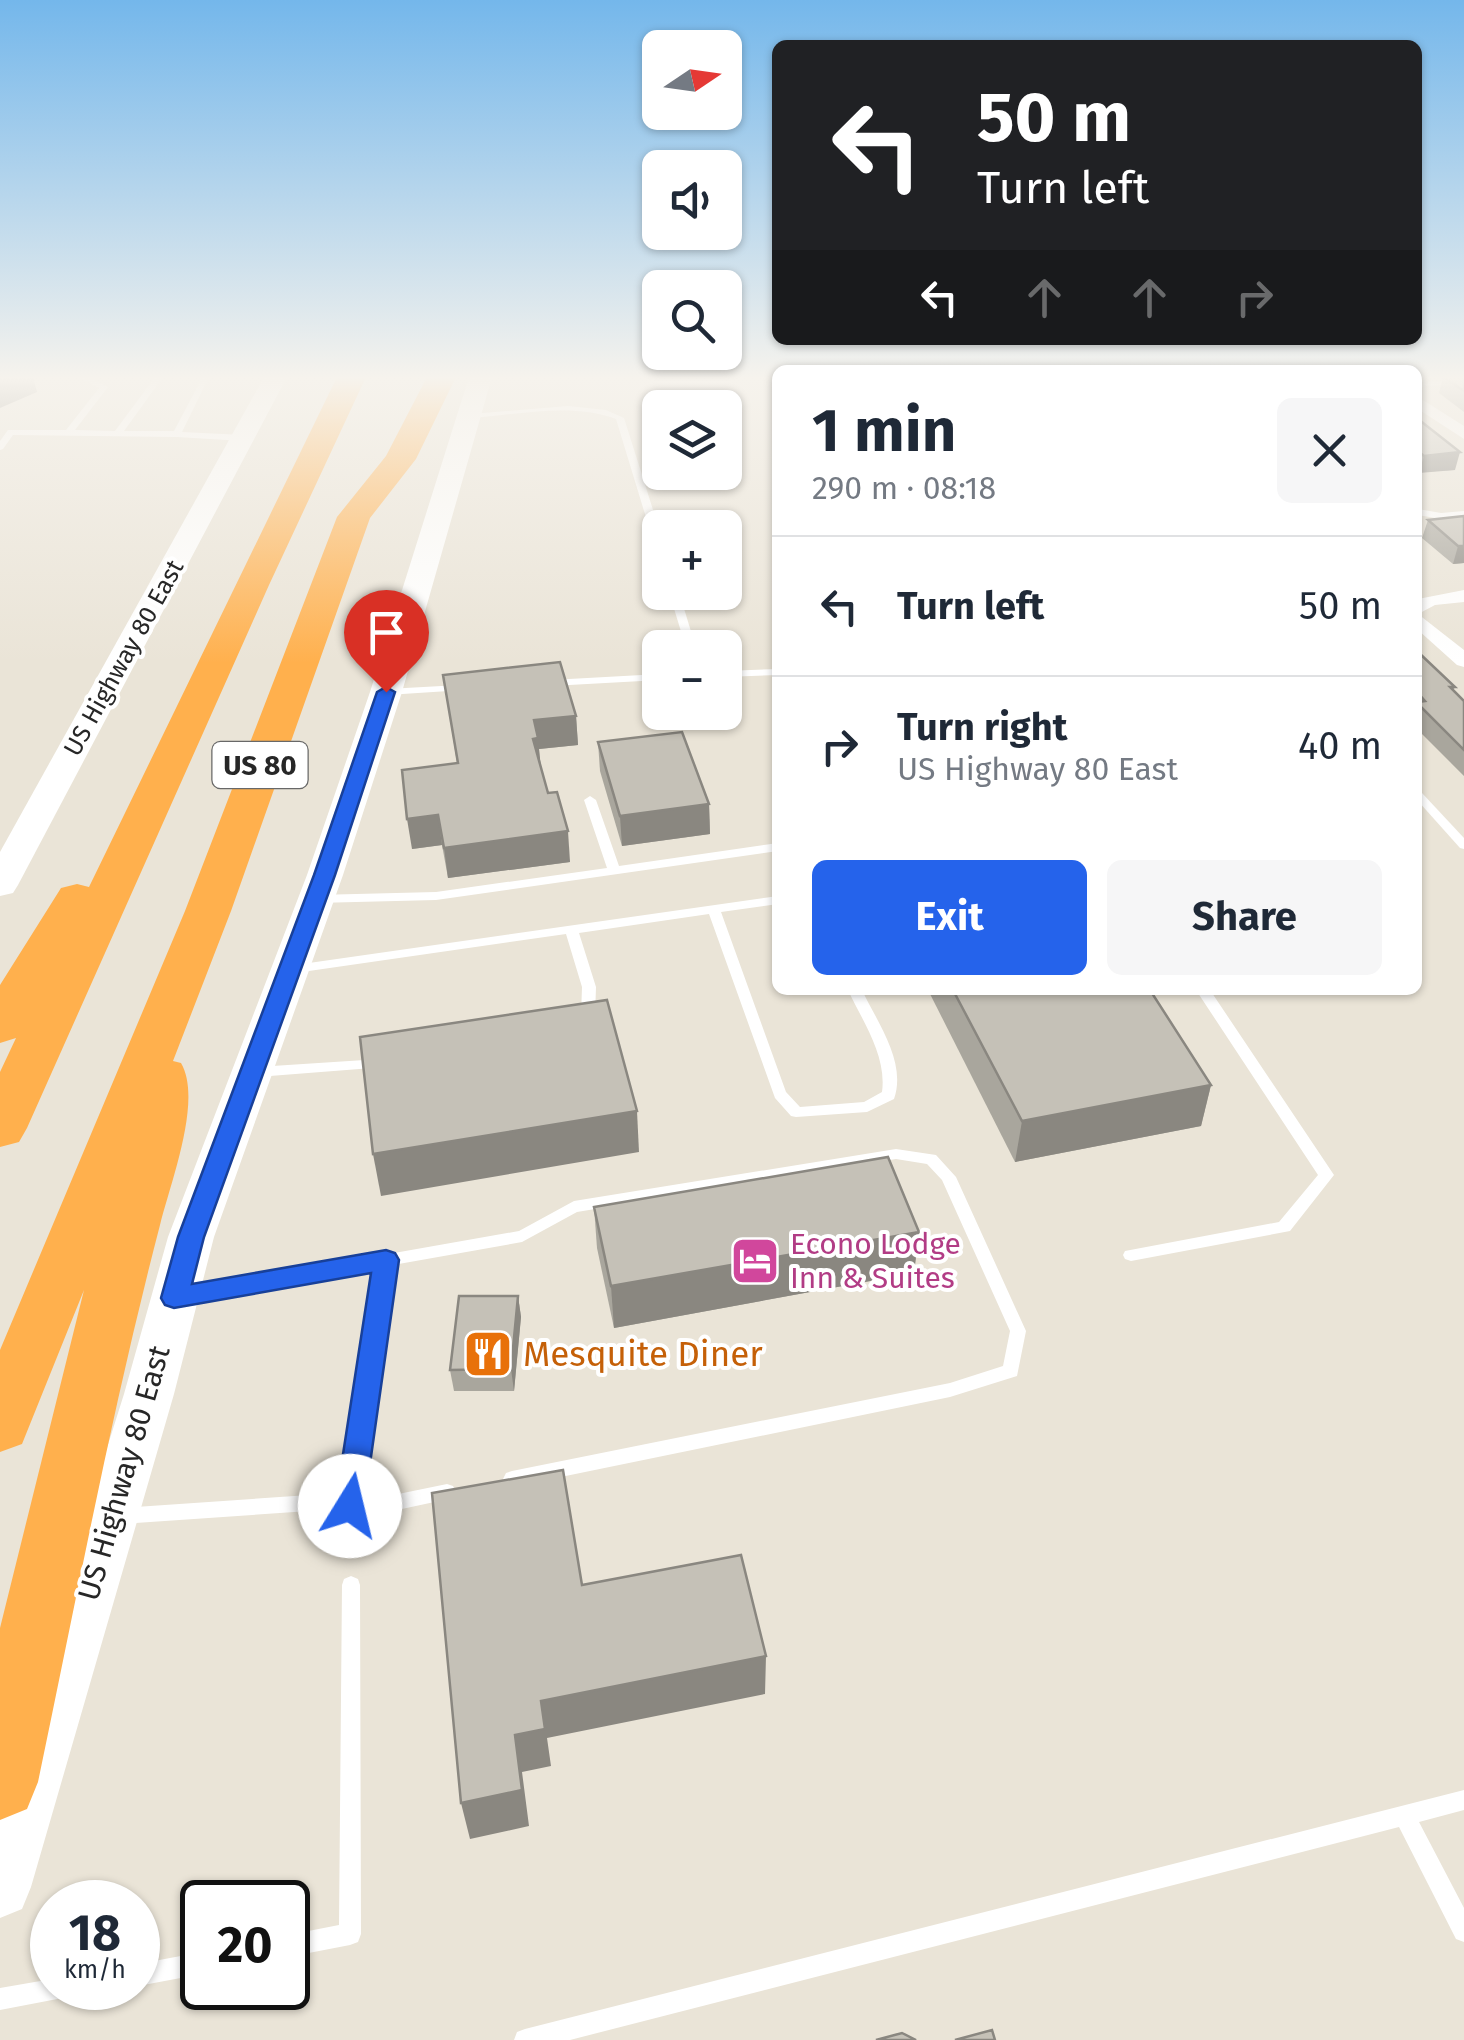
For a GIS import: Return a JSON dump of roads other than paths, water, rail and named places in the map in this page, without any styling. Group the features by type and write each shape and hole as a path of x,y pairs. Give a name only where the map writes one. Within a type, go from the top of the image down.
{"highway":[{"name":"US 80","path":"0,1128 306,472"},
{"name":"US 80","path":"0,1424 168,1013 371,472"},
{"path":"354,517 390,472"},
{"path":"0,1026 93,872 152,804"},
{"path":"0,1782 103,1328 160,1122 168,1013"}],"main road":[{"name":"US Highway 80 East","path":"0,886 225,472"},
{"name":"US Highway 80 East","path":"0,1887 191,1237 316,900 386,692 453,472"}],"street":[{"path":"1424,604 1464,596"},
{"path":"1422,624 1464,662"}],"lane":[{"path":"637,472 649,510"},
{"path":"1422,513 1464,514"},
{"path":"742,673 772,672"},
{"path":"546,683 642,678"},
{"path":"386,692 466,688"},
{"path":"1422,799 1464,845"},
{"path":"590,800 614,870"},
{"path":"316,900 436,896 772,847"},
{"path":"289,970 772,901"},
{"path":"714,909 780,1094 796,1112 867,1107 889,1096 892,1084 888,1067 858,995"},
{"path":"570,930 589,987 590,1015 574,1026"},
{"path":"1131,1256 1284,1226 1326,1175 1206,995"},
{"path":"251,1073 344,1069 402,1060"},
{"path":"174,1298 522,1236 574,1207 896,1154 932,1160 948,1177 1018,1331 1011,1371 950,1390 489,1484"},
{"path":"350,1506 386,1260"},
{"path":"112,1516 309,1503 374,1507 470,1488"},
{"path":"310,1942 350,1934 351,1585"},
{"path":"526,2040 1464,1800"},
{"path":"1404,1815 1464,1931"},
{"path":"0,1999 30,1994"}],"place":[{"name":"Econo Lodge Inn & Suites","path":"755,1261"},
{"name":"Mesquite Diner","path":"488,1354"}]}
